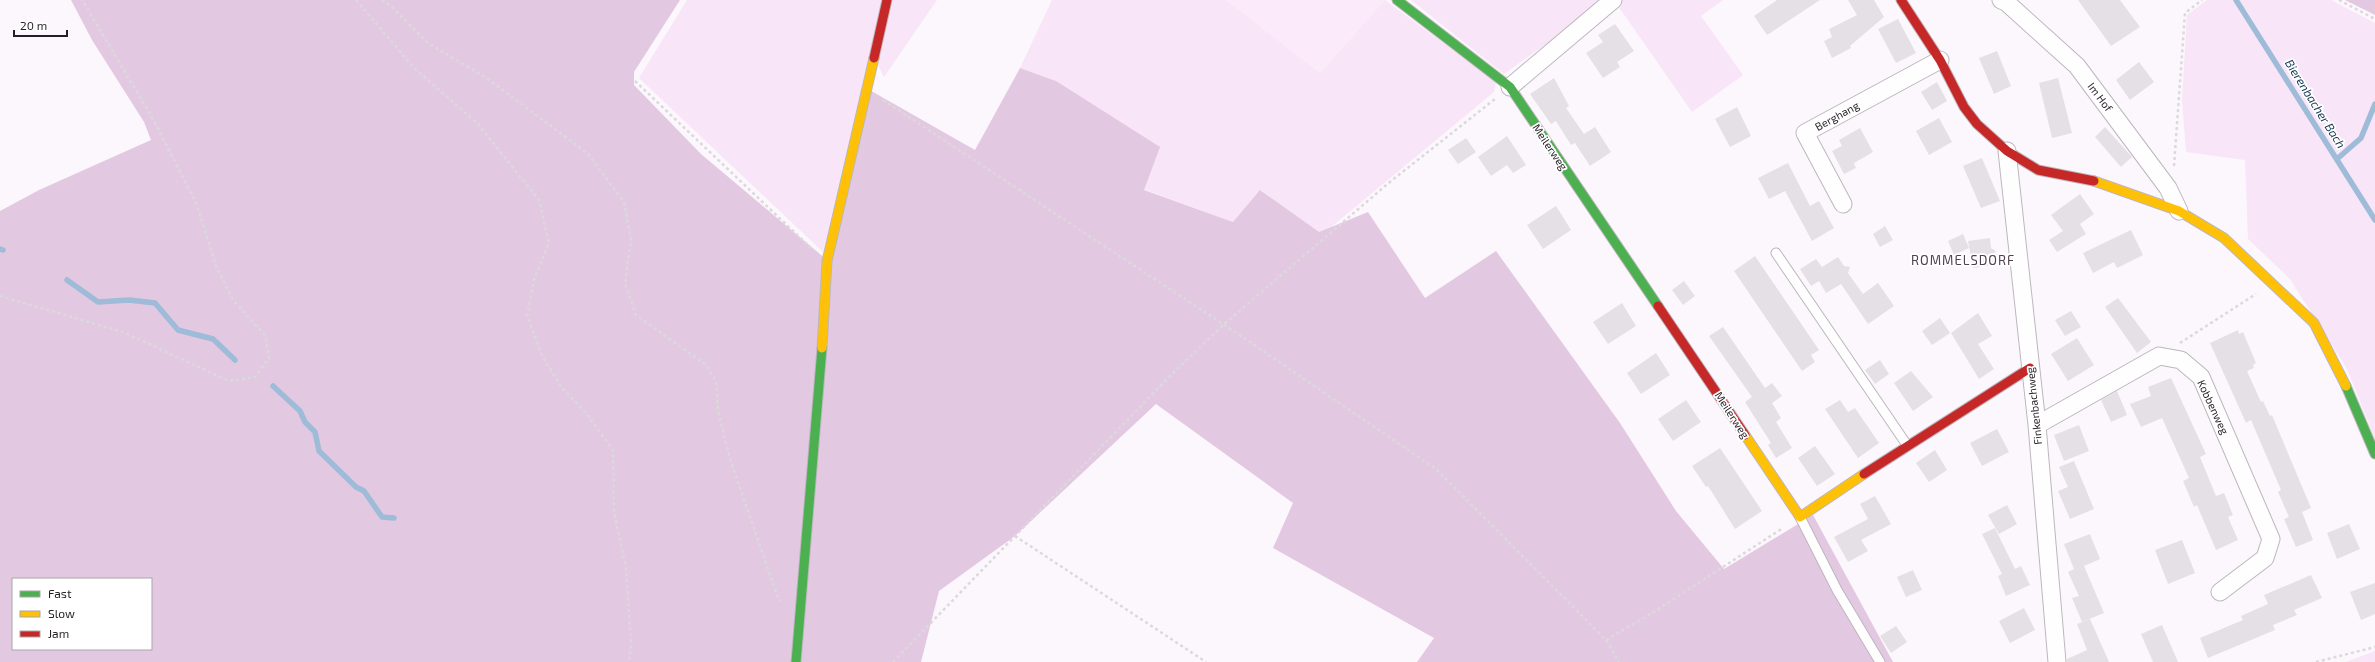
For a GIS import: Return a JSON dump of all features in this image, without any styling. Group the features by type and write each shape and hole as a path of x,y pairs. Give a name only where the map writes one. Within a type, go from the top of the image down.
{"street":[{"path":"796,662 825,318 827,264 887,0"},
{"name":"Meilerweg","path":"1397,0 1510,87 1800,517"},
{"path":"1510,87 1613,0"},
{"path":"1901,0 1940,60 1964,107 1977,124 2007,151 2038,170 2090,179 2179,211 2224,238 2274,282 2314,323 2349,392 2375,454"},
{"name":"Im Hof","path":"2001,0 2006,2 2077,66 2168,188 2179,211"},
{"name":"Berghang","path":"1843,204 1805,134 1940,60"},
{"name":"Finkenbachweg","path":"2007,151 2030,368 2038,425 2057,662"},
{"path":"2038,425 2159,356"},
{"name":"Kobbenweg","path":"2159,356 2181,360 2201,377 2271,539 2266,558 2220,592"},
{"path":"1800,517 1907,445 2030,368"}],"lane":[{"path":"1776,253 1907,445"},
{"path":"1800,517 1837,590 1880,662"}],"path":[{"path":"0,296 123,332 230,381 255,377 269,358 265,335 234,300 216,266 197,205 153,119 82,0"},
{"path":"356,0 414,68 478,124 539,200 549,243 534,280 527,315 542,356 562,388 586,413 613,450 614,512 626,568 631,643 629,662"},
{"path":"382,0 392,7 428,43 488,79 587,153 624,202 631,240 625,284 636,315 706,365 716,381 718,411 731,462 777,595 799,626"},
{"path":"2168,188 2175,162 2185,13 2202,0"},
{"path":"2339,0 2375,19"},
{"path":"635,81 827,264"},
{"path":"894,662 1169,377 1223,325 1391,181 1430,153 1510,87"},
{"path":"866,88 1223,325 1436,469 1606,640 1619,662"},
{"path":"2159,356 2274,282"},
{"path":"1606,640 1652,613 1800,517"},
{"path":"1015,536 1206,662"},
{"path":"2316,662 2375,647"}],"shaded area":[{"path":"71,0 680,0 634,72 634,85 701,154 827,260 866,88 975,150 1020,68 1056,81 1160,147 1144,190 1233,222 1260,190 1319,232 1368,212 1425,298 1496,251 1620,423 1676,511 1724,569 1813,515 1893,662 1417,662 1434,638 1273,548 1293,503 1156,404 1015,536 939,591 921,662 0,662 0,211 39,190 151,140 144,122 92,40"},
{"path":"687,0 882,0 823,252 639,78"},
{"path":"893,0 937,0 884,77 878,65"},
{"path":"1052,0 1226,0 1320,73 1385,0 1496,82 1494,92 1330,228 1319,233 1261,190 1233,222 1143,189 1056,81 1020,68"},
{"path":"1226,0 1385,0 1320,73"},
{"path":"1411,0 1608,0 1504,74"},
{"path":"1620,0 1723,0 1701,16 1743,75 1692,112 1616,3"},
{"path":"2207,0 2331,0 2375,23 2375,439 2347,369 2290,279 2248,239 2245,160 2186,152 2182,100 2187,15"},
{"path":"2345,0 2375,0 2375,15"},
{"path":"2375,651 2375,662 2346,662"}],"building":[{"path":"1777,0 1820,0 1767,35 1754,16"},
{"path":"1848,0 1874,0 1884,17 1850,46 1851,48 1832,58 1824,41 1832,37 1829,29 1857,15"},
{"path":"2078,0 2120,0 2140,27 2111,46"},
{"path":"1898,19 1916,53 1896,63 1878,29"},
{"path":"1615,24 1634,51 1617,62 1620,67 1603,78 1586,53 1603,42 1598,35"},
{"path":"1997,51 2011,86 1994,94 1979,58"},
{"path":"2139,62 2154,82 2130,100 2116,80"},
{"path":"1554,78 1569,106 1566,108 1584,134 1595,127 1611,152 1590,166 1575,143 1571,145 1556,121 1551,124 1530,94"},
{"path":"2058,78 2072,133 2052,138 2039,83"},
{"path":"1937,82 1947,101 1932,110 1921,92"},
{"path":"1737,107 1751,136 1730,147 1715,119"},
{"path":"1939,118 1952,142 1929,155 1916,131"},
{"path":"2105,127 2132,157 2121,167 2095,137"},
{"path":"1860,128 1873,152 1854,163 1856,168 1844,174 1832,151 1842,146 1839,140"},
{"path":"1507,136 1526,165 1513,173 1507,165 1491,176 1478,157"},
{"path":"1466,138 1476,152 1458,164 1448,150"},
{"path":"1982,158 2000,201 1981,208 1963,166"},
{"path":"1788,163 1810,206 1819,201 1834,228 1812,241 1785,191 1769,199 1758,178"},
{"path":"2080,194 2094,214 2080,224 2086,234 2057,252 2049,240 2063,231 2051,215"},
{"path":"1556,206 1571,230 1543,249 1527,225"},
{"path":"1885,226 1893,240 1880,247 1873,234"},
{"path":"2131,230 2143,255 2117,268 2114,262 2093,273 2083,253"},
{"path":"1963,234 1969,248 1954,255 1948,241"},
{"path":"1990,238 1991,248 1996,251 1992,256 1993,265 1973,268 1968,241"},
{"path":"1755,256 1819,350 1811,355 1815,362 1802,371 1734,271"},
{"path":"1838,257 1844,266 1850,267 1848,273 1863,294 1878,283 1894,306 1868,324 1841,284 1826,293 1819,281 1811,286 1800,269 1816,259 1822,267"},
{"path":"1684,281 1695,296 1683,305 1672,290"},
{"path":"2118,298 2151,342 2137,353 2105,307"},
{"path":"1622,303 1636,326 1608,344 1593,322"},
{"path":"2071,311 2081,327 2065,336 2055,320"},
{"path":"1978,313 1992,336 1978,344 1994,369 1979,379 1951,333"},
{"path":"1940,318 1950,333 1932,345 1922,331"},
{"path":"1723,327 1765,388 1772,383 1782,396 1772,403 1781,418 1776,422 1792,448 1776,458 1768,445 1771,443 1745,402 1752,397 1709,336"},
{"path":"2238,330 2239,334 2243,332 2256,363 2253,365 2254,368 2247,371 2261,402 2263,401 2270,416 2272,415 2311,508 2302,512 2313,540 2296,547 2284,519 2289,517 2278,492 2281,490 2251,420 2246,423 2210,343"},
{"path":"2077,338 2094,365 2068,381 2051,354"},
{"path":"1656,353 1670,375 1641,394 1627,373"},
{"path":"1880,360 1889,374 1875,384 1865,370"},
{"path":"1911,371 1933,397 1913,411 1894,383"},
{"path":"2171,378 2206,454 2200,457 2216,496 2224,493 2233,515 2228,517 2238,540 2216,550 2197,505 2194,507 2183,481 2189,478 2162,418 2141,427 2130,404 2151,396 2148,387"},
{"path":"2117,391 2127,415 2111,422 2101,400"},
{"path":"1686,400 1701,422 1673,441 1658,419"},
{"path":"1840,400 1848,412 1855,408 1879,443 1858,458 1825,409"},
{"path":"2079,425 2089,451 2064,461 2054,435"},
{"path":"1997,429 2009,452 1982,466 1970,443"},
{"path":"1815,446 1835,474 1817,486 1798,458"},
{"path":"1720,448 1762,511 1735,529 1708,486 1706,487 1692,466"},
{"path":"1935,450 1947,470 1929,482 1916,463"},
{"path":"2074,461 2094,509 2070,519 2058,491 2068,487 2059,467"},
{"path":"1875,496 1891,524 1861,540 1868,551 1848,562 1834,537 1868,519 1860,504"},
{"path":"2007,505 2017,524 1999,534 1988,515"},
{"path":"2349,524 2360,549 2337,559 2327,533"},
{"path":"1995,528 2015,569 2021,566 2030,585 2006,596 1998,576 2002,574 1982,534"},
{"path":"2090,534 2100,559 2084,566 2104,613 2082,622 2072,598 2079,596 2068,572 2074,569 2064,544"},
{"path":"2182,540 2195,573 2168,584 2155,550"},
{"path":"1913,570 1922,590 1906,597 1897,577"},
{"path":"2311,575 2322,598 2294,610 2297,615 2273,625 2275,630 2208,658 2200,638 2243,620 2241,616 2268,604 2264,595"},
{"path":"2375,583 2375,614 2361,620 2350,592"},
{"path":"2024,608 2035,630 2010,643 1999,621"},
{"path":"2090,619 2109,662 2067,662 2067,659 2087,650 2077,624"},
{"path":"2162,625 2178,662 2153,662 2141,634"},
{"path":"1896,626 1907,642 1891,653 1880,636"}],"waterway":[{"name":"Bierenbacher Bach","path":"2236,0 2375,220"},
{"path":"2337,159 2361,138 2375,104"},
{"path":"67,280 98,302 129,300 155,303 178,330 213,339 235,360"},
{"path":"273,386 300,411 305,422 315,432 319,451 356,487 364,491 382,517 394,518"}],"traffic: fast":[{"path":"1397,0 1510,87 1658,306"},
{"path":"796,662 822,348"},
{"path":"2346,386 2375,454"}],"traffic: slow":[{"path":"822,348 827,261 874,58"},
{"path":"2094,181 2179,211 2224,238 2314,323 2346,386"},
{"path":"1745,435 1800,517 1864,474"}],"traffic: jam":[{"path":"874,58 887,0"},
{"path":"1901,0 1940,60 1964,107 1977,124 2007,151 2038,170 2094,181"},
{"path":"1658,306 1745,435"},
{"path":"1864,474 2030,368"}],"district":[{"name":"ROMMELSDORF","path":"1963,260"}]}
